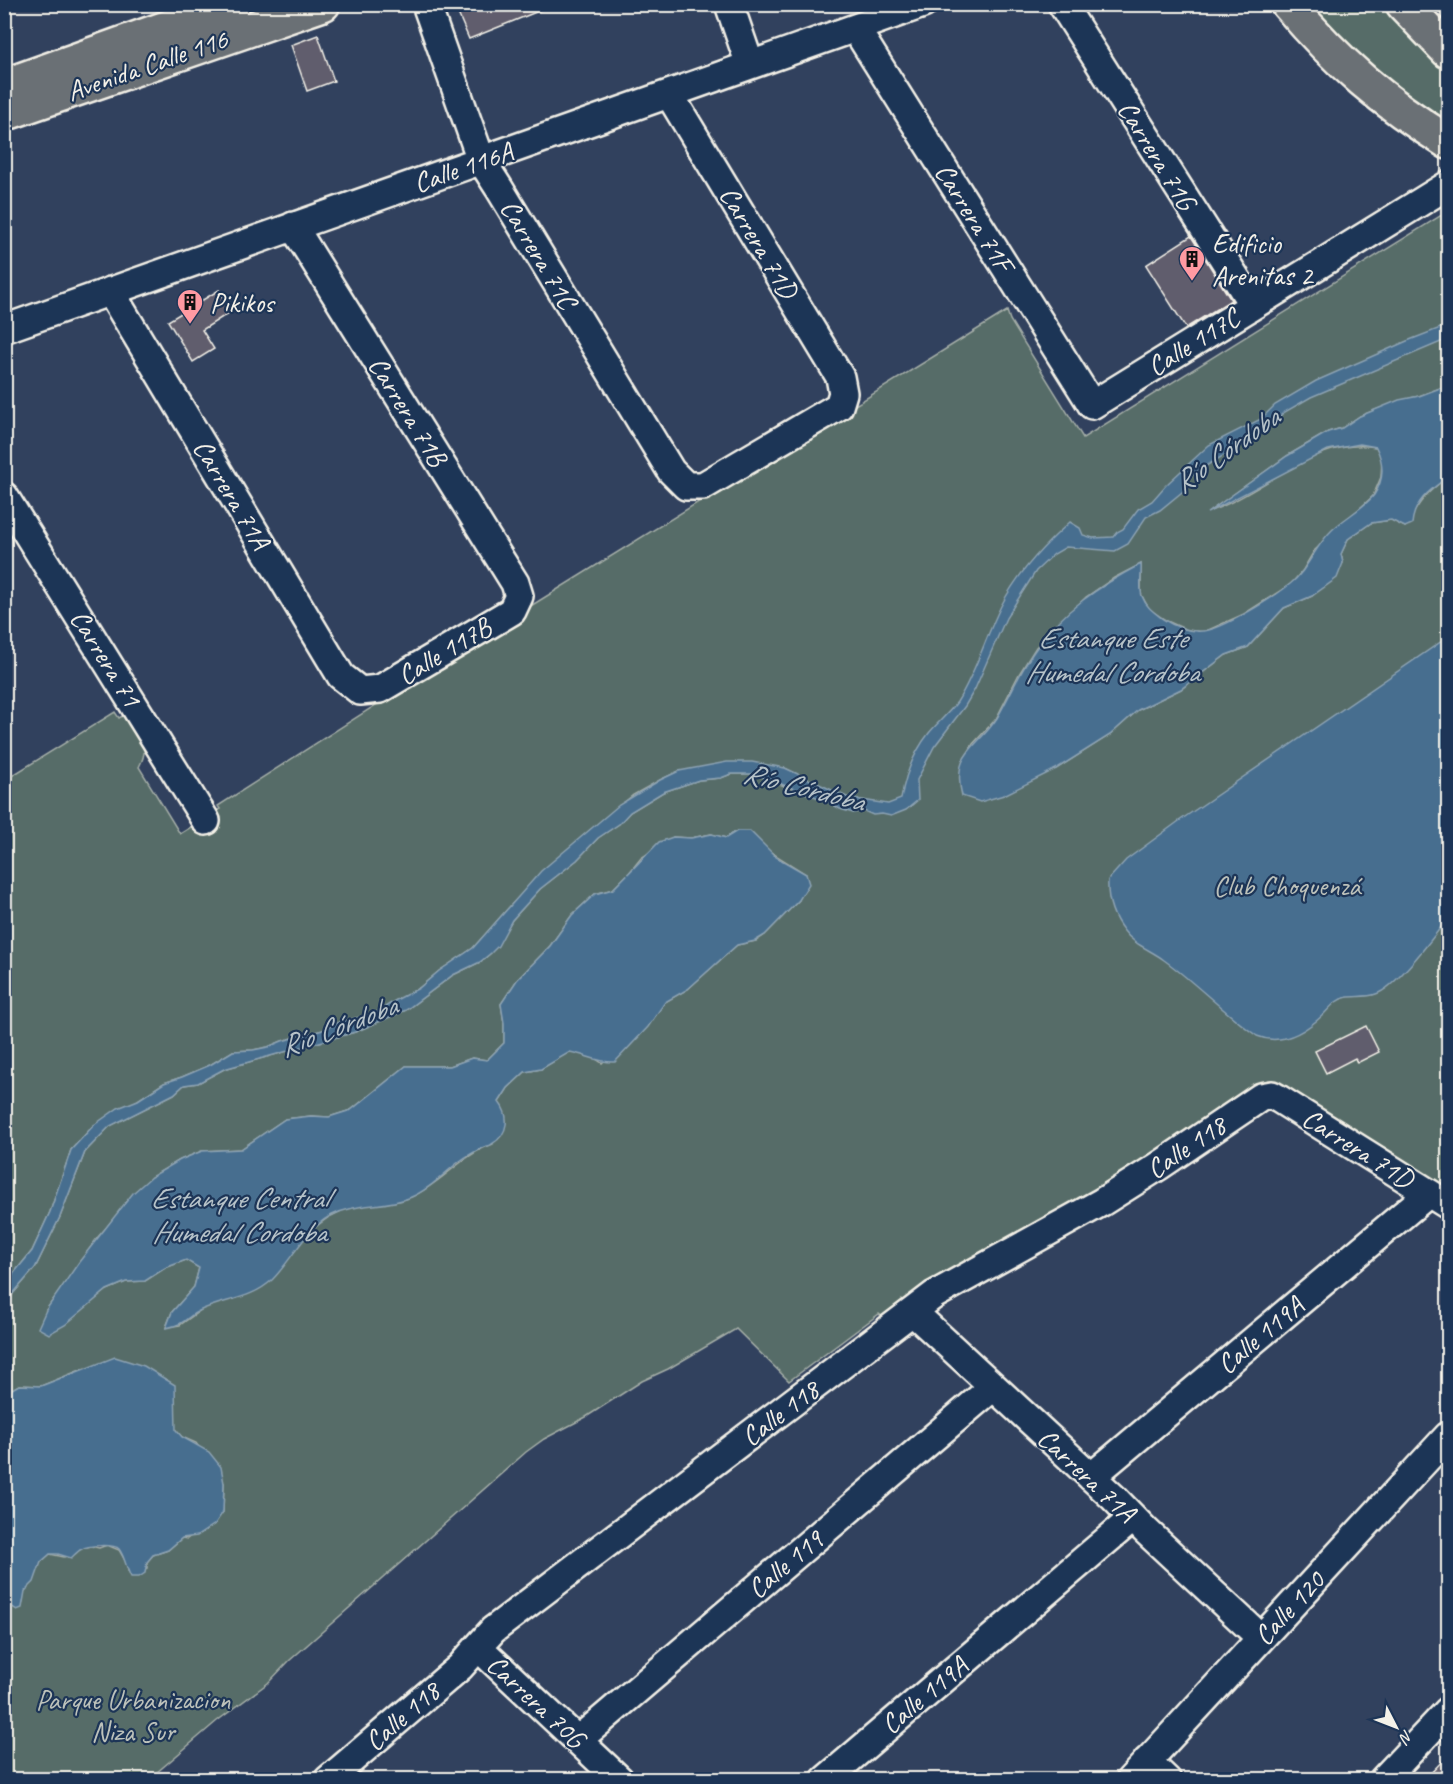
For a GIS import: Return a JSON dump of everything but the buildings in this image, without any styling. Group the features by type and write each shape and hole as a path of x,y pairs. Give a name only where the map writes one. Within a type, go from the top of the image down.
{"main road":[{"name":"Avenida Calle 116","path":"4,86 232,4"},
{"name":"Avenida Calle 116","path":"4,114 323,4"},
{"path":"1288,4 1348,69 1382,98 1449,142"},
{"path":"1403,4 1449,51"}],"street":[{"name":"Carrera 71C","path":"426,4 481,160 671,471 686,486"},
{"path":"729,4 750,65"},
{"name":"Calle 116A","path":"4,329 923,4"},
{"name":"Carrera 71G","path":"1062,4 1253,306"},
{"name":"Carrera 71F","path":"855,29 1092,405"},
{"name":"Carrera 71D","path":"669,94 840,377 843,393 839,406 723,475 703,486 686,486"},
{"name":"Calle 117C","path":"1092,405 1449,185"},
{"name":"Carrera 71B","path":"294,226 515,584 519,596"},
{"name":"Carrera 71A","path":"110,291 341,676 360,691"},
{"name":"Carrera 71","path":"4,495 206,821"},
{"name":"Calle 117B","path":"360,691 380,689 512,611 519,596"},
{"name":"Carrera 71D","path":"1267,1095 1279,1099 1439,1199"},
{"name":"Calle 118","path":"328,1779 460,1667 493,1630 934,1295 1102,1202 1267,1095"},
{"name":"Calle 119A","path":"1091,1477 1439,1199"},
{"name":"Carrera 71A","path":"913,1312 1261,1638"},
{"name":"Calle 119","path":"578,1740 993,1388"},
{"name":"Calle 120","path":"1138,1770 1449,1436"},
{"name":"Calle 119A","path":"825,1779 1133,1518"},
{"name":"Carrera 70G","path":"478,1647 620,1779"},
{"path":"1383,1779 1449,1711"},
{"path":"1138,1770 1167,1779"}],"green space":[{"path":"1311,5 1384,5 1412,37 1448,66 1448,125 1375,70"},
{"path":"1448,211 1448,385 1360,416 1342,428 1328,432 1287,456 1210,511 1230,503 1311,458 1332,450 1354,446 1376,447 1382,459 1381,477 1373,496 1314,551 1303,570 1291,584 1244,614 1204,632 1187,630 1149,609 1141,594 1141,564 1114,578 1086,597 1036,647 996,719 973,744 963,762 1056,769 1110,735 1138,710 1181,689 1226,655 1248,647 1284,608 1312,596 1343,563 1341,554 1348,539 1371,523 1391,520 1405,527 1423,499 1448,477 1448,1195 1247,1097 886,1320 879,1314 789,1381 736,1329 544,1439 526,1452 289,1661 268,1683 217,1721 149,1779 5,1779 5,1605 25,1591 41,1562 50,1554 64,1557 83,1548 91,1546 99,1548 107,1545 119,1550 127,1564 128,1571 147,1568 147,1562 153,1555 168,1550 182,1538 187,1539 223,1512 224,1483 196,1443 182,1437 176,1430 85,1368 41,1386 19,1385 5,1393 5,1303 35,1268 60,1217 85,1152 110,1126 174,1094 184,1085 198,1083 224,1069 355,1032 406,1010 453,975 480,962 491,953 512,920 540,889 577,860 598,838 619,824 630,812 663,792 699,780 721,778 731,774 754,774 802,793 797,774 785,768 679,771 633,795 583,836 512,904 473,948 419,988 374,1014 339,1022 323,1030 268,1047 233,1051 210,1065 164,1083 94,1125 71,1150 50,1212 32,1251 5,1284 5,780 115,712 119,718 126,714 144,745 143,759 139,767 180,834 220,809 218,806 521,612 1007,311 1010,320 1083,438","holes":["737,831 806,874 799,900 765,935 756,941 737,945 688,989 665,1002 602,1063 593,1057 570,1051 541,1069 525,1072 508,1088 499,1102 493,1144 471,1155 422,1191 396,1202 350,1207 329,1217 180,1325 166,1327 172,1312 194,1287 199,1268 186,1260 165,1268 145,1281 126,1282 107,1290 82,1309 46,1310 98,1237 151,1177 180,1160 202,1151 241,1149 285,1119 311,1116 329,1117 351,1110 406,1066 450,1066 472,1058 487,1060 504,1043 501,1004 517,980 550,946 572,915 595,894 613,889 641,858 673,837 691,838 711,834 726,838"]}],"water":[{"name":"Río Córdoba","path":"1448,325 1448,339 1311,397 1283,413 1267,430 1199,470 1187,480 1187,488 1160,510 1146,517 1128,544 1115,551 1066,547 1054,554 1036,571 1006,618 975,689 934,747 917,780 918,800 906,810 891,816 873,815 864,811 853,813 754,774 731,774 721,778 699,780 663,792 630,812 619,824 598,838 577,860 540,889 512,920 498,946 491,953 480,962 453,975 406,1010 355,1032 224,1069 198,1083 184,1085 174,1094 110,1126 85,1152 60,1217 35,1268 5,1303 5,1284 32,1251 50,1212 71,1150 94,1125 118,1108 138,1100 164,1083 210,1065 233,1051 268,1047 323,1030 339,1022 374,1014 419,988 473,948 541,871 619,805 679,771 727,762 752,762 785,768 849,798 888,804 901,799 915,756 929,733 954,706 964,691 1007,594 1031,561 1070,522 1080,528 1083,535 1093,538 1113,537 1123,529 1138,509 1152,501 1209,445 1261,419 1275,405 1316,381"},
{"name":"Estanque Este Humedal Cordoba","path":"1448,385 1448,477 1420,502 1412,524 1405,527 1391,520 1371,523 1348,539 1341,554 1343,563 1337,578 1312,596 1284,608 1248,647 1226,655 1181,689 1138,710 1110,735 1056,769 1004,795 980,802 962,796 960,769 963,760 997,718 1035,650 1069,611 1097,590 1141,564 1141,588 1144,600 1153,612 1172,624 1197,631 1211,630 1260,605 1296,578 1326,536 1374,495 1381,477 1382,465 1376,447 1360,444 1328,450 1207,513 1287,456 1328,432 1342,428 1360,416 1399,400 1419,396"},
{"path":"1448,637 1448,918 1414,960 1384,990 1376,994 1341,999 1308,1027 1292,1036 1266,1039 1257,1036 1176,969 1128,936 1111,907 1108,880 1126,860 1179,821"},
{"name":"Estanque Central Humedal Cordoba","path":"737,831 750,831 776,857 806,874 809,884 799,900 765,935 755,941 737,945 688,989 665,1002 648,1027 615,1062 570,1052 541,1069 525,1072 508,1088 499,1102 505,1113 506,1124 498,1140 463,1159 416,1195 399,1201 350,1209 330,1216 305,1238 272,1280 256,1291 210,1306 166,1328 172,1312 194,1287 199,1268 186,1260 165,1268 145,1281 126,1282 107,1290 65,1325 49,1334 38,1328 46,1310 79,1262 133,1193 151,1177 180,1160 202,1151 241,1149 285,1119 311,1116 329,1117 351,1110 406,1066 450,1066 472,1058 487,1060 504,1043 501,1004 517,980 550,946 572,915 595,894 613,889 659,842 673,837 691,838 712,834 726,838"},
{"path":"115,1357 144,1366 175,1385 176,1430 182,1437 209,1452 221,1467 224,1483 223,1512 215,1524 197,1536 182,1538 168,1550 153,1555 147,1562 145,1573 139,1577 131,1577 123,1555 116,1547 89,1547 79,1551 71,1558 50,1554 41,1562 34,1582 25,1591 22,1608 17,1610 5,1605 5,1393 19,1385 41,1386"}],"place":[{"name":"Edificio Arenitas 2","path":"1192,282"},
{"name":"Pikikos","path":"190,325"}],"park label":[{"name":"Club Choquenzá","path":"1287,885"},
{"name":"Parque Urbanizacion Niza Sur","path":"133,1715"}]}
